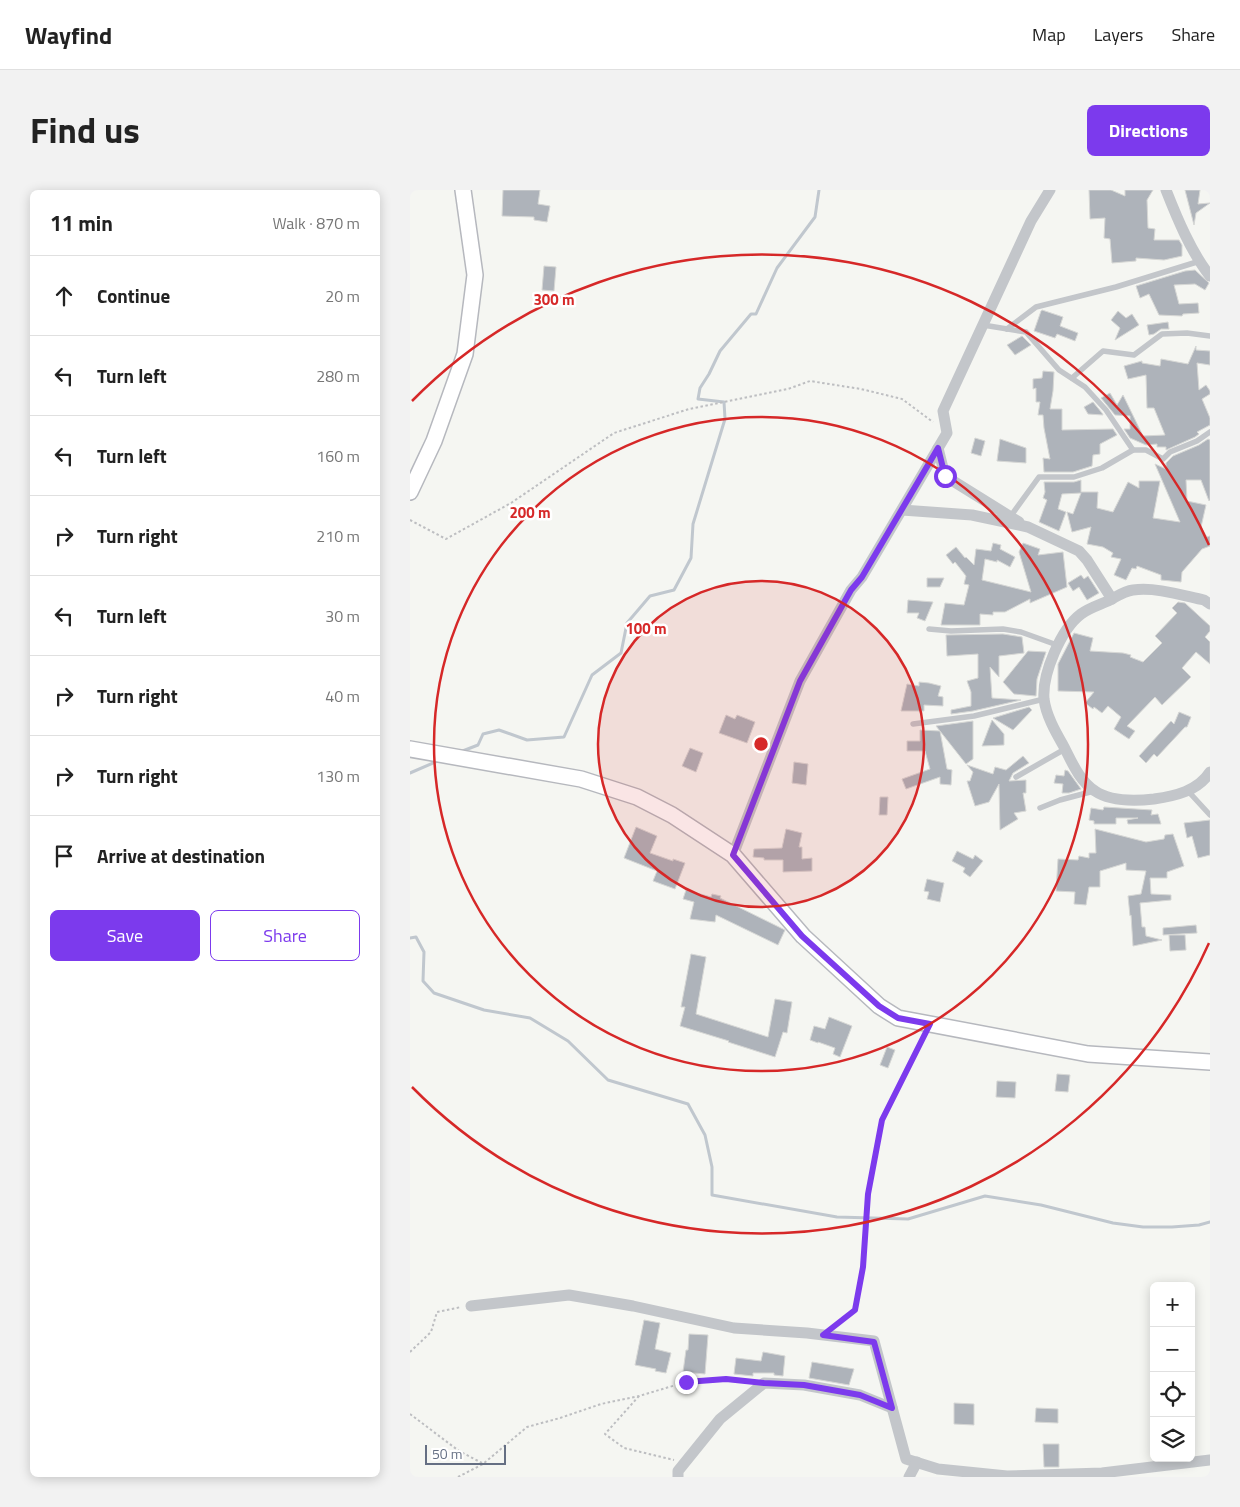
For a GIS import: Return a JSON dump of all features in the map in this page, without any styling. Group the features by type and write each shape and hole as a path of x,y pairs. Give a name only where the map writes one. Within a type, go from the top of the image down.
{"street":[{"path":"410,492 434,441 465,354 475,275 463,190"},
{"path":"733,855 800,681 851,590 862,577 948,433 943,412 1031,221 1050,190"},
{"path":"1166,190 1177,217 1210,276"},
{"path":"938,448 945,476 1028,527 1079,551 1112,599"},
{"path":"902,510 972,515 1028,527"},
{"path":"1210,604 1204,600 1161,590 1131,590 1082,613 1064,633 1057,645 1046,680 1044,699 1048,717 1076,770 1094,791 1121,800 1170,797 1197,786 1210,772"},
{"path":"410,749 581,779 637,797 672,815 733,855 802,936 879,1006 898,1018 1088,1054 1210,1062"},
{"path":"471,1306 569,1295 633,1306 734,1328 823,1335 874,1342 906,1459 938,1469 1007,1476 1102,1473 1210,1460"},
{"path":"678,1477 678,1471 720,1419 764,1383 804,1385 860,1395 892,1408"},
{"path":"909,1477 917,1462"}],"lane":[{"path":"1007,329 1036,307 1116,287 1200,261"},
{"path":"983,325 1026,332 1059,370 1085,387 1106,410 1133,450"},
{"path":"1072,378 1103,351 1134,355 1162,334 1187,332 1210,336"},
{"path":"1010,516 1039,477 1074,477 1102,468 1133,450 1146,450 1163,459 1170,452 1197,441 1210,432"},
{"path":"929,629 951,631 1003,629 1021,632 1057,645"},
{"path":"913,724 974,716 1044,699"},
{"path":"1016,777 1065,749"},
{"path":"1040,808 1060,800 1094,791"},
{"path":"1188,791 1210,816"}],"path":[{"path":"410,520 446,539 511,503 614,434 689,410 788,389 810,381 861,389 902,399 948,433"},
{"path":"823,1335 855,1310 863,1267 868,1204 882,1120 930,1024"},
{"path":"410,1352 431,1332 437,1312 471,1306"},
{"path":"458,1477 483,1464 527,1427 601,1404 639,1396 686,1382 726,1379 764,1383"},
{"path":"639,1396 606,1434 624,1448 685,1463"},
{"path":"410,1414 459,1451 483,1464"}],"building":[{"path":"503,190 540,190 538,204 550,206 547,222 534,220 534,217 502,216"},
{"path":"1089,190 1111,190 1125,196 1125,190 1153,190 1147,200 1148,228 1155,229 1154,240 1179,240 1182,245 1182,256 1164,260 1136,258 1136,261 1112,263 1110,239 1104,238 1105,218 1090,219"},
{"path":"1185,190 1200,190 1198,204 1210,203 1196,213 1194,225"},
{"path":"544,266 556,267 554,291 542,290"},
{"path":"1195,270 1209,283 1205,290 1195,284 1174,285 1179,304 1198,303 1199,313 1183,314 1182,316 1159,315 1149,294 1140,298 1136,286 1185,271"},
{"path":"1042,310 1063,317 1060,326 1078,333 1075,341 1057,334 1055,338 1034,331"},
{"path":"1118,311 1126,318 1132,314 1139,325 1115,340 1120,328 1111,320"},
{"path":"1168,322 1169,329 1161,329 1149,335 1147,325"},
{"path":"1022,336 1031,345 1015,355 1007,345"},
{"path":"1196,346 1196,350 1210,351 1210,365 1197,363 1199,390 1206,385 1210,391 1210,394 1202,399 1210,418 1210,425 1197,432 1199,434 1195,437 1166,450 1166,447 1157,447 1157,444 1146,445 1130,438 1124,429 1130,429 1130,416 1115,415 1101,398 1110,393 1117,405 1123,395 1143,436 1165,435 1154,408 1147,408 1146,375 1128,379 1124,366 1142,361 1142,363 1160,366 1161,359 1188,364"},
{"path":"1043,371 1054,372 1050,409 1062,409 1062,430 1113,429 1117,435 1100,444 1100,454 1093,455 1092,466 1073,472 1044,472 1043,458 1050,459 1043,415 1038,415 1040,402 1036,402 1036,388 1033,389 1033,379 1042,378"},
{"path":"1093,402 1103,415 1088,414 1084,407"},
{"path":"975,438 985,441 981,456 971,453"},
{"path":"1000,439 1026,448 1026,463 997,461"},
{"path":"1208,439 1210,440 1210,500 1201,480 1186,480 1187,501 1206,505 1201,527 1207,537 1210,536 1210,546 1202,549 1182,572 1181,582 1161,580 1161,575 1137,566 1136,569 1132,568 1126,580 1114,575 1121,559 1111,557 1113,553 1103,547 1087,544 1091,527 1072,532 1067,512 1073,514 1081,493 1062,494 1058,509 1066,512 1059,531 1039,522 1047,500 1043,498 1045,492 1044,482 1074,482 1081,480 1081,492 1098,492 1097,508 1113,512 1128,482 1139,488 1139,481 1160,481 1153,518 1180,522 1155,464 1166,469 1166,463 1173,456"},
{"path":"993,543 1001,545 1000,549 1015,557 1010,567 997,560 997,562 985,559 982,580 1031,592 1019,552 1023,543 1040,549 1038,555 1063,552 1067,587 1030,603 1030,599 1005,612 993,612 993,615 980,614 980,625 941,625 945,603 964,605 969,585 964,584 966,576 955,562 953,564 946,555 956,547 974,565 976,549 991,551"},
{"path":"1081,575 1084,579 1088,576 1099,593 1087,600 1079,587 1073,591 1068,583"},
{"path":"927,578 944,578 940,587 927,587"},
{"path":"908,600 933,602 925,621 917,618 919,613 907,613"},
{"path":"1178,602 1185,603 1210,626 1210,631 1205,637 1210,642 1210,664 1196,652 1182,668 1191,677 1162,705 1155,697 1127,726 1135,731 1129,739 1114,729 1121,717 1108,706 1102,713 1085,703 1094,692 1058,691 1058,664 1074,633 1093,638 1090,651 1123,653 1143,662 1162,643 1155,636 1177,613 1172,608"},
{"path":"1003,634 1022,637 1024,653 999,656 999,677 990,667 992,698 1021,700 951,714 951,710 971,706 971,692 967,681 978,678 978,654 947,656 946,635"},
{"path":"1028,651 1046,652 1037,679 1036,696 1014,694 1003,682"},
{"path":"919,682 941,686 938,696 943,697 943,706 924,705 924,711 901,711 907,684 919,686"},
{"path":"1029,707 1032,710 1013,730 993,718"},
{"path":"1179,712 1191,717 1187,727 1157,757 1154,754 1146,763 1139,756 1171,721 1174,724"},
{"path":"726,715 735,719 737,715 755,722 747,743 719,733"},
{"path":"992,720 1004,734 1004,745 982,746"},
{"path":"973,721 973,759 966,764 936,726"},
{"path":"920,730 940,731 947,769 952,770 951,785 940,784 940,777 906,789 902,779 930,769 925,751 907,751 907,741 920,741"},
{"path":"690,748 703,753 696,772 682,766"},
{"path":"1023,756 1029,763 1013,773 1009,781 1026,780 1026,793 1023,793 1026,811 1014,813 1018,819 1000,830 999,784 989,802 975,806 967,781 970,781 973,772 967,765 993,774 995,767 1006,770"},
{"path":"794,762 808,764 806,785 792,783"},
{"path":"1065,770 1068,771 1081,789 1062,793 1063,784 1054,783 1056,775 1064,776"},
{"path":"880,797 888,797 887,815 879,815"},
{"path":"1104,807 1152,810 1151,815 1158,814 1161,824 1128,824 1127,820 1138,818 1116,818 1116,824 1094,824 1094,821 1089,820 1091,808 1103,810"},
{"path":"1210,820 1210,855 1198,858 1192,836 1187,838 1184,823"},
{"path":"636,827 657,836 650,853 685,863 675,889 653,881 657,871 624,858"},
{"path":"786,829 802,833 799,847 802,847 802,859 812,858 812,871 783,872 783,860 764,860 764,858 753,857 754,849 782,848"},
{"path":"1095,829 1146,842 1164,839 1165,835 1173,834 1184,866 1167,872 1167,878 1150,878 1151,894 1171,895 1171,900 1140,903 1142,927 1145,927 1146,936 1162,940 1133,946 1128,896 1141,894 1146,871 1126,870 1126,863 1100,871 1100,887 1089,887 1086,905 1074,904 1075,892 1056,891 1058,859 1078,860 1079,856 1089,858 1089,853 1096,853"},
{"path":"957,851 973,859 975,855 983,861 970,877 963,872 965,868 952,861"},
{"path":"927,879 944,883 940,902 927,899 929,892 924,891"},
{"path":"686,890 711,897 712,894 721,896 720,898 785,930 778,945 716,915 715,922 690,919 694,902 683,899"},
{"path":"1196,925 1197,933 1163,935 1163,928"},
{"path":"1169,935 1185,935 1186,950 1170,951"},
{"path":"691,954 706,957 696,1014 768,1037 775,999 792,1002 787,1033 783,1032 775,1057 680,1026 685,1007 681,1007"},
{"path":"829,1017 852,1026 840,1057 833,1054 835,1048 810,1040 814,1026 825,1029"},
{"path":"887,1047 895,1050 888,1068 880,1065"},
{"path":"1057,1074 1070,1075 1068,1092 1055,1091"},
{"path":"997,1081 1016,1082 1015,1098 996,1097"},
{"path":"644,1320 660,1323 655,1349 671,1353 666,1373 635,1365"},
{"path":"689,1334 708,1335 705,1374 683,1372 686,1350 688,1350"},
{"path":"763,1352 785,1356 783,1376 774,1375 774,1373 753,1373 753,1376 734,1374 736,1358 761,1361"},
{"path":"812,1362 854,1369 849,1385 809,1378"},
{"path":"954,1403 974,1404 974,1425 954,1424"},
{"path":"1036,1408 1058,1409 1058,1423 1035,1422"},
{"path":"1043,1444 1059,1444 1059,1467 1044,1467"}],"waterway":[{"path":"460,752 478,745 483,734 499,730 527,740 564,737 592,675 621,653 627,623 650,596 674,590 691,558 693,524 725,419 724,402 698,399 700,388 720,351 751,314 756,314 777,268 815,217 819,190"},
{"path":"410,773 440,760"},
{"path":"410,938 416,937 424,952 423,981 434,993 484,1010 530,1018 568,1041 608,1080 688,1104 705,1135 712,1167 712,1195 837,1217 908,1219 985,1196 1041,1205 1113,1223 1143,1227 1199,1225 1210,1222"}],"route":[{"path":"686,1382 726,1379 804,1385 860,1395 892,1408 874,1342 823,1335 855,1310 863,1267 868,1194 882,1120 930,1024 898,1018 879,1006 802,936 733,855 800,681 851,590 862,577 938,448 945,476"}]}
